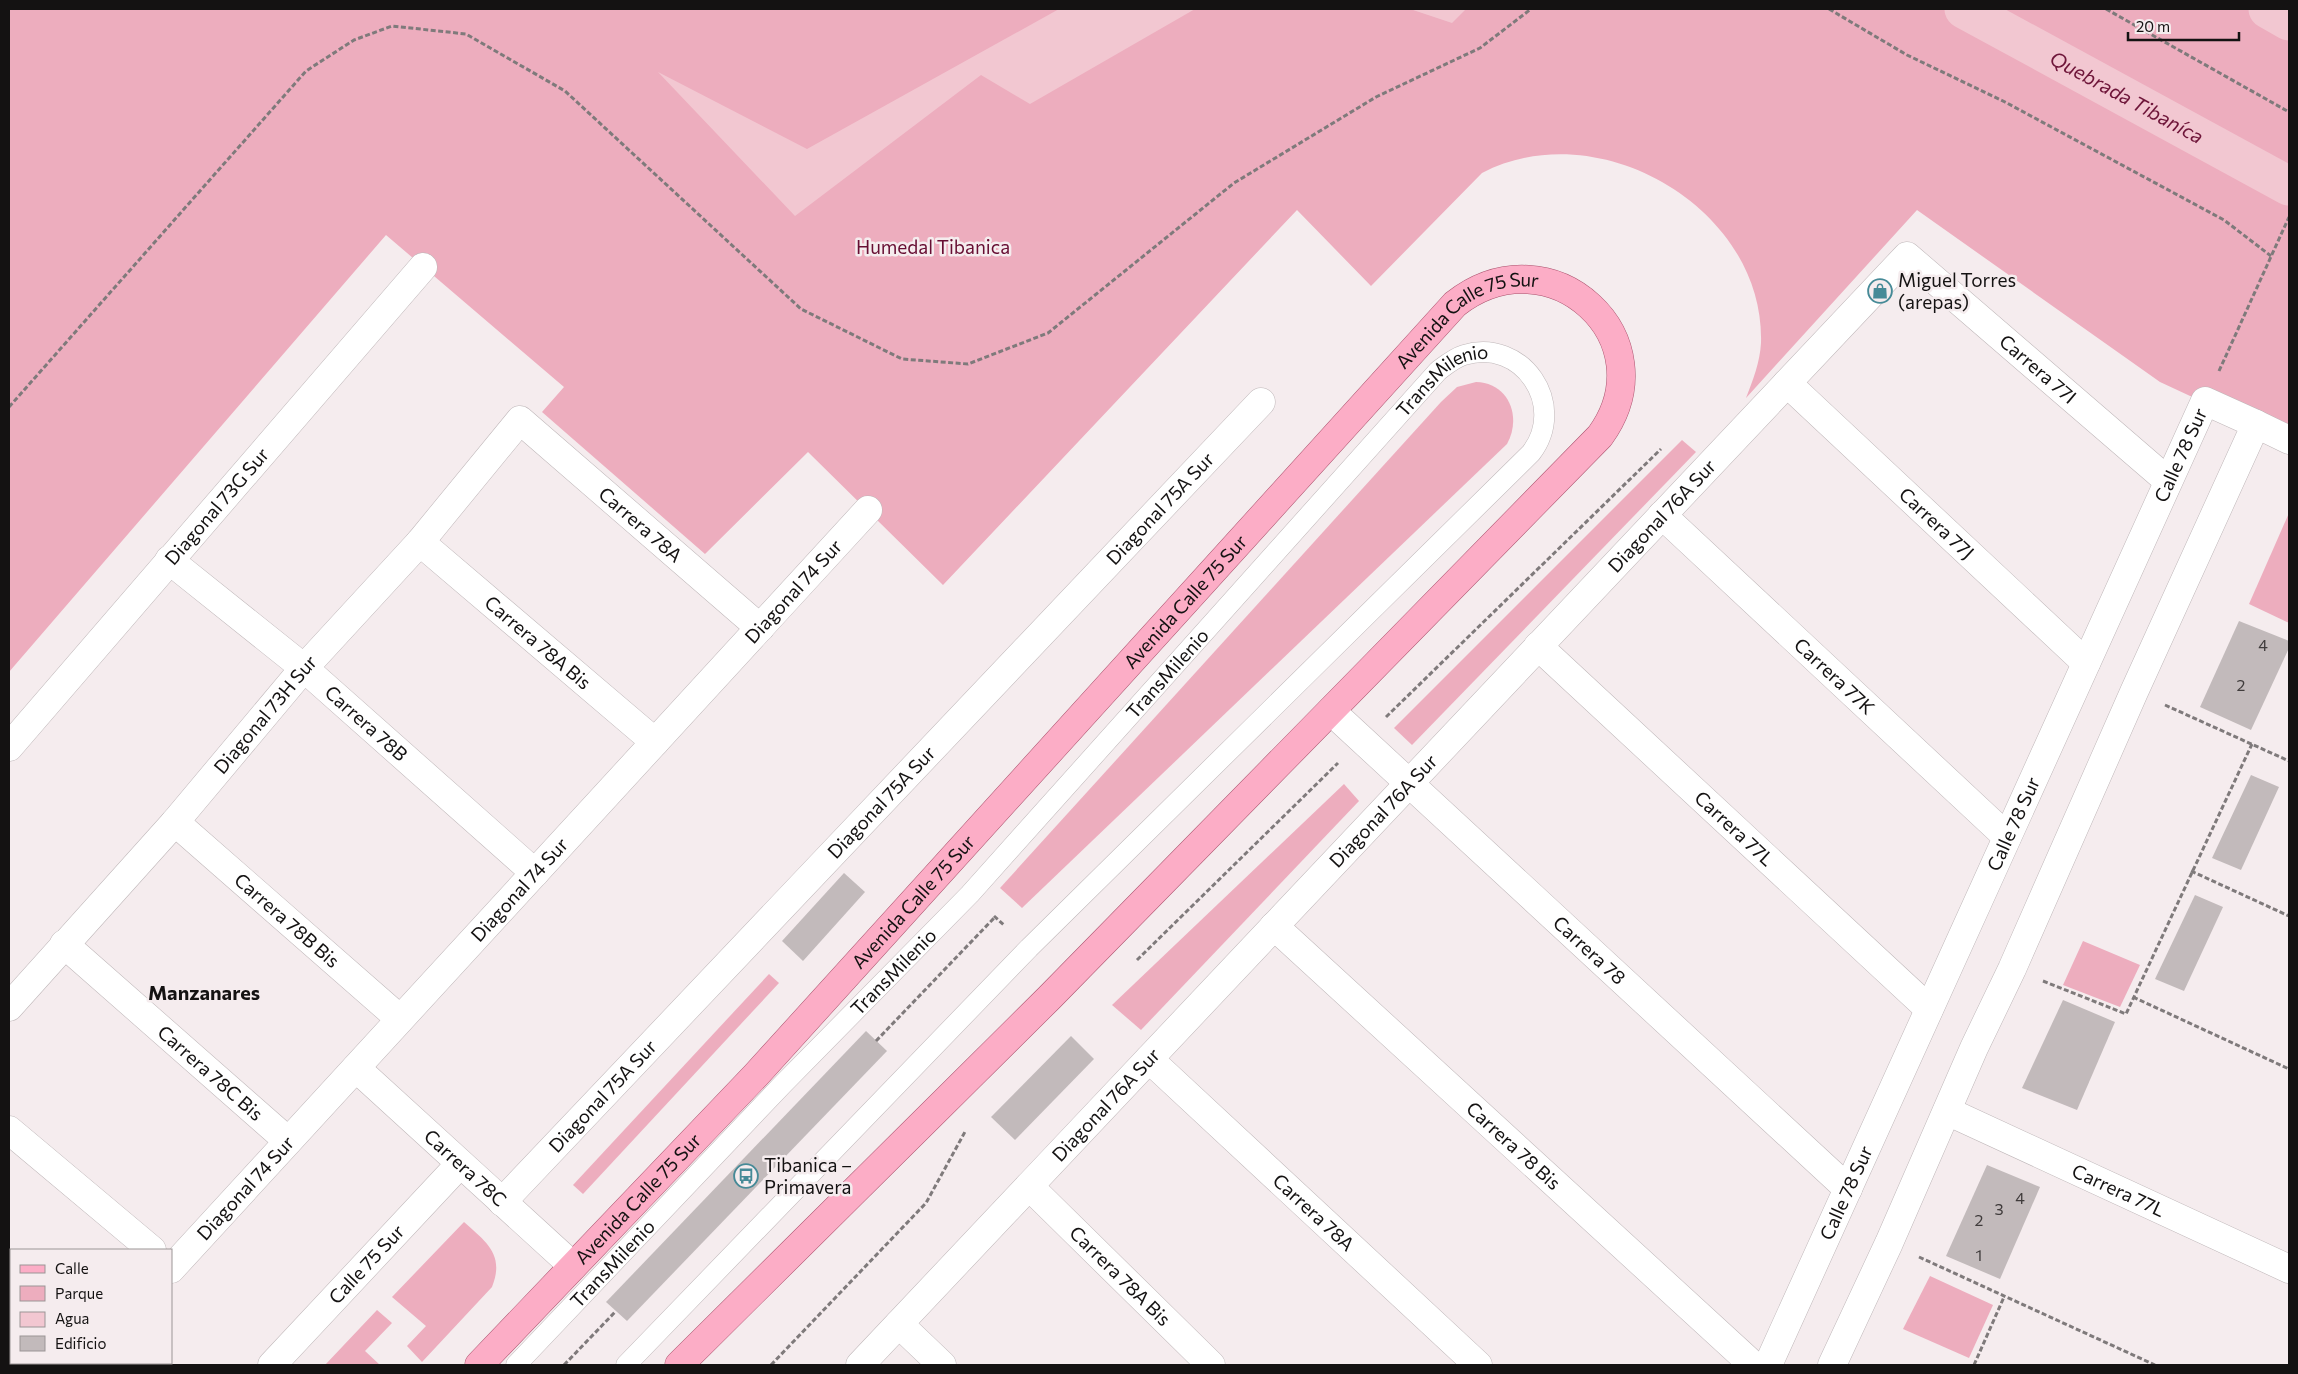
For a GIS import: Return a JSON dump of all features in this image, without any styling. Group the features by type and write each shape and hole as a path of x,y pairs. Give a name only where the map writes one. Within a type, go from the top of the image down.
{"main road":[{"name":"Avenida Calle 75 Sur","path":"479,1365 756,1075 941,868 1455,304 1466,295 1489,284 1519,278 1547,281 1578,296 1602,320 1614,342 1619,361 1620,382 1615,408 1606,426 1593,443 1050,997 679,1365"}],"street":[{"name":"Diagonal 76A Sur","path":"860,1365 1907,256"},
{"name":"Carrera 77I","path":"1907,256 2168,481"},
{"name":"Diagonal 73G Sur","path":"9,747 424,267"},
{"name":"Carrera 77J","path":"1787,382 2086,663"},
{"name":"Calle 78 Sur","path":"1768,1365 2205,401 2289,440"},
{"name":"Diagonal 75A Sur","path":"502,1202 1260,402"},
{"name":"Diagonal 73H Sur","path":"9,1006 175,822 304,668 420,542 520,420"},
{"name":"Carrera 78A","path":"520,420 760,628"},
{"path":"1832,1365 1889,1243 1974,1048 2012,969 2134,692 2256,424"},
{"name":"Diagonal 74 Sur","path":"172,1268 868,510"},
{"name":"Carrera 77K","path":"1662,515 2007,837"},
{"name":"Carrera 78A Bis","path":"420,542 655,742"},
{"name":"Carrera 78B","path":"169,560 304,668 535,873"},
{"name":"Carrera 77L","path":"1538,646 1929,1009"},
{"name":"Carrera 78","path":"1331,711 1848,1189"},
{"name":"Carrera 78B Bis","path":"175,822 400,1019"},
{"name":"Carrera 78 Bis","path":"1274,926 1753,1365"},
{"name":"Carrera 78C Bis","path":"64,944 288,1142"},
{"name":"Carrera 78A","path":"1149,1059 1478,1365"},
{"name":"Carrera 78C","path":"356,1068 574,1266"},
{"name":"Carrera 77L","path":"1947,1111 2289,1269"},
{"path":"9,1130 151,1249"},
{"name":"Calle 75 Sur","path":"272,1365 460,1164"},
{"name":"Carrera 78A Bis","path":"1029,1186 1210,1365"},
{"path":"899,1324 942,1365"}],"lane":[{"name":"TransMilenio","path":"516,1365 784,1084 970,894 1438,372 1455,359 1473,353 1492,353 1503,356 1521,366 1535,380 1540,389 1545,409 1544,430 1531,453 1029,948 626,1365"}],"path":[{"path":"9,407 306,71 354,40 392,26 466,34 565,91 801,309 902,359 968,364 1048,333 1234,183 1376,97 1480,48 1531,9"},
{"path":"1829,9 1907,55 2005,102 2224,220 2271,256"},
{"path":"2106,9 2289,112"},
{"path":"2205,401 2289,217"},
{"path":"1133,964 1661,449"},
{"path":"2134,692 2289,761"},
{"path":"2012,969 2126,1014 2191,871 2252,744"},
{"path":"2191,871 2289,916"},
{"path":"989,912 1005,926"},
{"path":"876,1041 995,917"},
{"path":"2133,997 2289,1069"},
{"path":"771,1365 926,1203 966,1129"},
{"path":"1889,1243 2155,1365"},
{"path":"1974,1365 2004,1297"},
{"path":"564,1365 616,1311"}],"green space":[{"name":"Humedal Tibanica","path":"9,9 2289,9 2289,442 2160,382 1917,210 1746,398 1758,364 1761,343 1755,294 1735,251 1705,214 1666,185 1622,164 1575,155 1527,157 1482,173 1371,286 1297,210 943,585 808,452 705,554 542,412 564,387 386,235 9,672"},
{"path":"1476,382 1497,388 1510,403 1513,423 1507,444 1022,908 1000,888 1441,402 1457,387"},
{"path":"1682,440 1696,452 1412,745 1394,728"},
{"path":"2289,513 2289,623 2249,604"},
{"path":"1344,784 1359,801 1141,1030 1112,1005"},
{"path":"2083,941 2140,965 2120,1007 2063,985"},
{"path":"769,974 779,983 583,1194 573,1185"},
{"path":"464,1222 486,1243 495,1257 495,1276 492,1287 422,1362 407,1346 426,1326 392,1297"},
{"path":"1930,1276 1993,1305 1969,1358 1903,1329"},
{"path":"377,1310 392,1323 365,1351 380,1365 325,1365"}],"water":[{"path":"1059,9 1195,9 1030,104 981,75 795,216 658,72 807,149"},
{"path":"1410,9 1466,9 1452,23"}],"building":[{"path":"2239,621 2289,641 2289,648 2251,730 2200,707"},
{"path":"2251,775 2279,787 2241,870 2212,858"},
{"path":"844,873 865,892 803,961 782,941"},
{"path":"2195,895 2223,907 2184,991 2155,979"},
{"path":"2063,1000 2115,1022 2077,1110 2022,1088"},
{"name":"Tibanica – Primavera","path":"866,1031 887,1051 627,1321 606,1302"},
{"path":"1071,1036 1094,1059 1015,1140 991,1117"},
{"path":"1987,1165 2040,1187 2000,1279 1946,1256"}],"waterway":[{"name":"Quebrada Tibaníca","path":"1964,9 2289,186"},
{"path":"2268,9 2289,21"}],"place":[{"name":"Miguel Torres (arepas)","path":"1880,291"},
{"name":"Tibanica – Primavera","path":"746,1176"}],"district":[{"name":"Manzanares","path":"204,993"}]}
